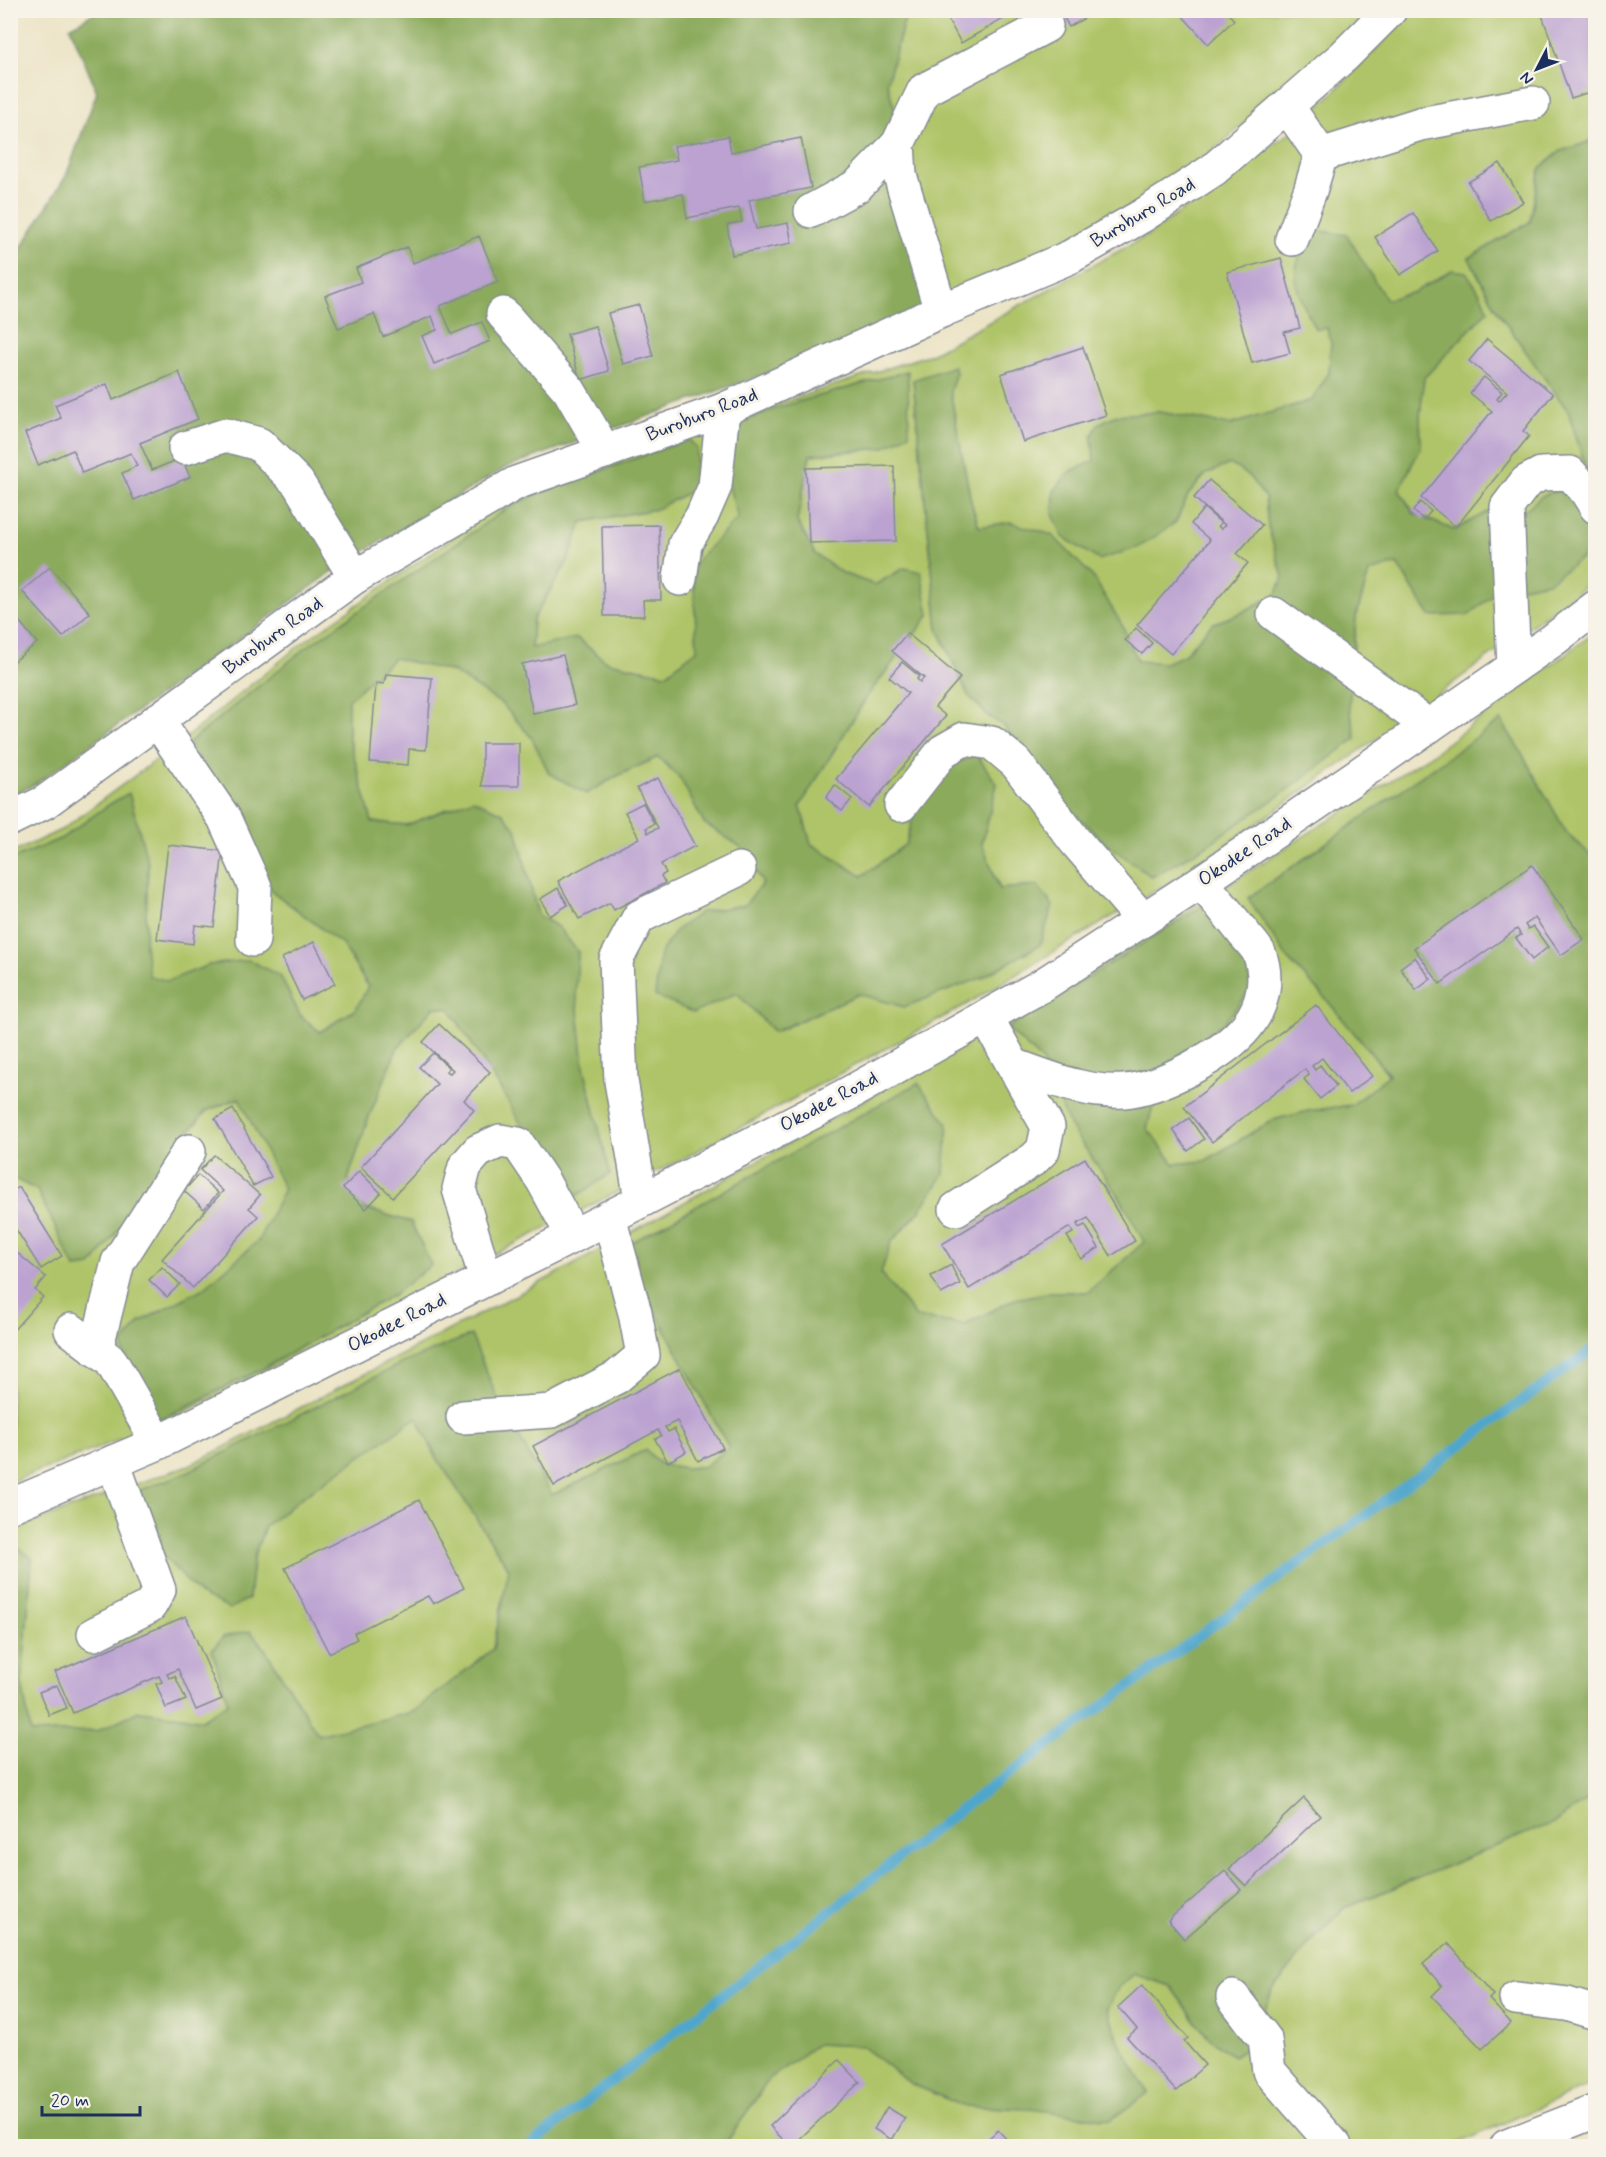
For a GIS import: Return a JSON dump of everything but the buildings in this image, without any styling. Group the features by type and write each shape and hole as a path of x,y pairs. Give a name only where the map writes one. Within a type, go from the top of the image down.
{"street":[{"name":"Buroburo Road","path":"10,819 45,802 355,577 516,483 723,410 941,311 1070,257 1142,216 1214,170 1344,56 1390,10"},
{"path":"811,211 857,186 898,144 924,90 1046,26"},
{"path":"1321,155 1420,124 1533,103"},
{"path":"1287,106 1321,155"},
{"path":"898,144 900,175 941,311"},
{"path":"1292,239 1321,155"},
{"path":"503,314 569,390 605,452"},
{"path":"680,579 685,544 702,516 715,486 723,410"},
{"path":"185,448 226,435 259,444 298,483 355,577"},
{"path":"1514,667 1507,507 1526,482 1541,474 1570,473 1596,507"},
{"name":"Okodee Road","path":"10,1506 158,1443 573,1236 846,1095 1041,986 1201,882 1514,667 1596,607"},
{"path":"1274,614 1429,726"},
{"path":"157,720 224,818 255,887 253,940"},
{"path":"901,805 943,751 964,739 992,743 1016,763 1075,841 1143,920"},
{"path":"640,1200 621,1081 616,960 639,917 739,869"},
{"path":"1013,1065 1077,1087 1123,1091 1145,1087 1179,1075 1224,1048 1247,1026 1262,999 1265,972 1258,952 1201,882"},
{"path":"956,1209 1034,1159 1043,1150 1048,1126 986,1017"},
{"path":"486,1279 459,1189 465,1166 478,1151 500,1141 518,1144 543,1181 573,1236"},
{"path":"96,1350 118,1262 189,1151"},
{"path":"463,1417 552,1411 617,1377 643,1355 635,1313 609,1217"},
{"path":"71,1330 111,1361 158,1443"},
{"path":"94,1634 150,1606 159,1590 113,1462"},
{"path":"1233,1997 1265,2039 1269,2071 1335,2146"},
{"path":"1516,1998 1567,2004 1596,2013"},
{"path":"1508,2146 1596,2111"}],"green space":[{"path":"99,10 907,11 887,82 948,304 850,343 507,467 349,560 37,783 11,796 11,259 20,250 66,176 97,92 70,27"},
{"path":"907,11 1373,11 1221,144 1175,178 1135,205 948,304 887,82"},
{"path":"1414,11 1595,11 1595,138 1561,151 1540,168 1530,222 1469,258 1498,312 1568,411 1588,475 1595,474 1595,579 1389,730 1198,865 962,1007 684,1158 167,1421 11,1482 11,1177 37,1190 75,1268 91,1266 141,1200 177,1146 206,1111 240,1098 284,1189 258,1241 204,1288 140,1322 159,1420 264,1368 393,1295 431,1265 411,1222 365,1209 348,1179 368,1119 397,1049 434,1007 449,1008 502,1091 610,1174 584,1067 576,991 578,952 558,927 538,915 516,829 446,809 407,825 372,822 348,736 348,700 394,658 453,672 502,704 532,738 549,773 586,794 617,776 658,757 680,778 704,823 741,846 763,883 745,905 701,912 737,992 775,1032 859,994 904,1007 1038,886 1000,889 982,843 997,784 918,797 906,844 862,876 811,844 800,806 868,695 929,615 904,568 875,585 842,573 815,554 797,521 810,455 883,448 907,371 780,407 726,429 725,473 739,518 693,564 697,650 666,674 607,662 577,638 531,649 533,619 568,561 582,522 656,509 689,439 542,492 509,507 308,646 189,743 242,826 272,891 342,944 368,987 356,1009 320,1032 300,1015 280,976 209,965 168,981 148,976 145,946 148,863 110,804 62,838 11,860 10,854 63,829 188,736 301,644 501,504 700,429 931,354 1148,235 1302,124","holes":["1452,270 1488,310 1424,378 1420,416 1421,447 1399,490 1415,514 1454,530 1489,511 1524,511 1542,496 1430,616 1397,563 1369,572 1356,617 1349,705 1356,738 1048,787 1004,726 988,716 968,695 938,629 913,380 956,372 950,391 971,502 979,527 1010,523 1122,625 1138,662 1165,663 1183,656 1212,624 1239,614 1277,594 1283,577 1268,526 1265,497 1248,475 1230,464 1206,474 1188,495 1176,522 1069,472 1095,461 1092,437 1098,424 1117,415 1159,412 1230,425 1312,400 1329,373 1331,343 1327,328 1315,329 1303,304 1371,277 1386,300 1415,292"]},
{"path":"1595,138 1595,474 1588,475 1568,411 1498,312 1469,258 1530,222 1540,168 1561,151"},
{"path":"1317,230 1347,235 1386,300 1415,292 1452,270 1466,272 1488,310 1424,378 1420,416 1421,447 1399,490 1414,514 1454,530 1489,511 1524,511 1542,496 1568,486 1588,516 1592,551 1548,582 1496,592 1469,615 1430,616 1397,564 1369,572 1356,617 1349,705 1356,738 1300,781 1206,846 1152,877 1104,842 1048,787 1004,726 988,716 968,695 938,629 913,380 954,366 956,372 950,391 971,502 979,527 1010,522 1052,535 1094,578 1122,625 1138,661 1165,663 1183,656 1212,624 1239,614 1277,594 1283,577 1268,526 1265,497 1248,475 1230,464 1206,474 1188,495 1176,522 1139,547 1099,560 1063,537 1053,514 1054,491 1069,472 1094,461 1092,437 1098,424 1117,415 1159,412 1230,425 1312,400 1329,373 1331,343 1327,328 1316,329 1299,295 1295,276 1301,254"},
{"path":"908,371 909,434 883,448 810,455 797,521 815,554 842,573 875,585 904,568 921,572 929,615 868,695 800,806 811,844 862,876 906,844 918,797 944,769 976,754 997,784 982,843 999,889 1038,886 1053,906 1040,945 981,978 904,1007 859,994 774,1032 737,993 694,1013 655,996 660,954 675,931 701,912 745,905 763,883 741,847 704,823 680,778 658,757 617,776 586,794 549,773 532,738 502,704 453,672 394,658 348,700 348,736 372,822 407,825 473,799 503,813 516,829 538,915 558,927 578,952 576,991 584,1067 610,1174 566,1203 502,1091 449,1008 434,1007 397,1049 368,1119 348,1179 365,1209 411,1222 431,1265 393,1295 264,1368 159,1420 125,1370 123,1343 140,1322 204,1288 258,1241 284,1189 239,1098 206,1111 177,1146 141,1200 91,1266 75,1268 37,1190 11,1177 11,860 62,838 129,793 148,863 145,946 149,976 168,981 209,965 249,960 280,976 300,1015 320,1032 356,1009 368,986 342,944 272,891 242,826 189,743 308,646 509,507 542,492 689,439 697,449 693,490 656,509 582,522 568,561 533,619 531,648 577,638 607,662 666,674 697,650 693,564 738,518 725,473 726,429 780,407"},
{"path":"1595,632 1595,859 1566,832 1521,752 1288,959 1321,993 1389,1075 1352,1105 1309,1111 1273,1120 1205,1161 1174,1164 1147,1128 1164,1066 1225,1022 1007,1028 1042,1061 1145,1242 1088,1292 1051,1292 1015,1299 964,1325 916,1317 881,1273 891,1242 919,1212 633,1274 729,1448 703,1467 685,1468 660,1464 646,1450 552,1495 499,1402 471,1336 183,1474 135,1492 249,1598 253,1559 265,1526 417,1417 435,1455 509,1569 493,1649 413,1712 318,1735 263,1646 228,1703 202,1720 139,1711 97,1731 31,1733 22,1684 32,1558 11,1542 11,1530 192,1464 568,1268 807,1133 1099,967 1434,753"},
{"path":"1501,720 1566,832 1595,859 1595,1789 1590,1798 1555,1822 1344,1908 1309,1944 1272,1991 1252,2044 1233,2056 1207,2036 1170,1986 1134,1974 1119,1987 1107,2008 1120,2044 1148,2093 1110,2120 1030,2109 963,2106 910,2083 862,2046 817,2044 769,2079 724,2146 11,2146 10,1542 32,1558 22,1684 31,1733 97,1731 139,1711 202,1720 228,1703 212,1650 223,1637 250,1631 263,1646 318,1735 413,1712 493,1649 509,1569 435,1455 417,1417 265,1526 253,1559 249,1598 229,1609 199,1594 155,1547 135,1492 183,1474 402,1363 471,1335 499,1402 552,1495 646,1450 660,1464 685,1468 703,1467 729,1448 633,1274 625,1246 918,1083 948,1124 944,1174 919,1212 891,1242 881,1273 916,1317 964,1325 1015,1299 1051,1292 1088,1292 1144,1242 1121,1199 1070,1127 1042,1061 1007,1028 1207,903 1248,960 1250,991 1225,1022 1164,1066 1147,1128 1174,1164 1205,1161 1273,1120 1309,1111 1352,1105 1389,1075 1321,993 1288,959 1248,898"},
{"path":"1595,1789 1595,2083 1452,2146 724,2146 769,2079 817,2044 862,2046 910,2083 963,2106 1030,2109 1148,2093 1120,2044 1107,2008 1119,1987 1135,1973 1170,1986 1207,2036 1252,2044 1272,1991 1309,1944 1344,1908 1555,1822 1590,1798"}],"waterway":[{"path":"529,2146 965,1806 1596,1347"}]}
